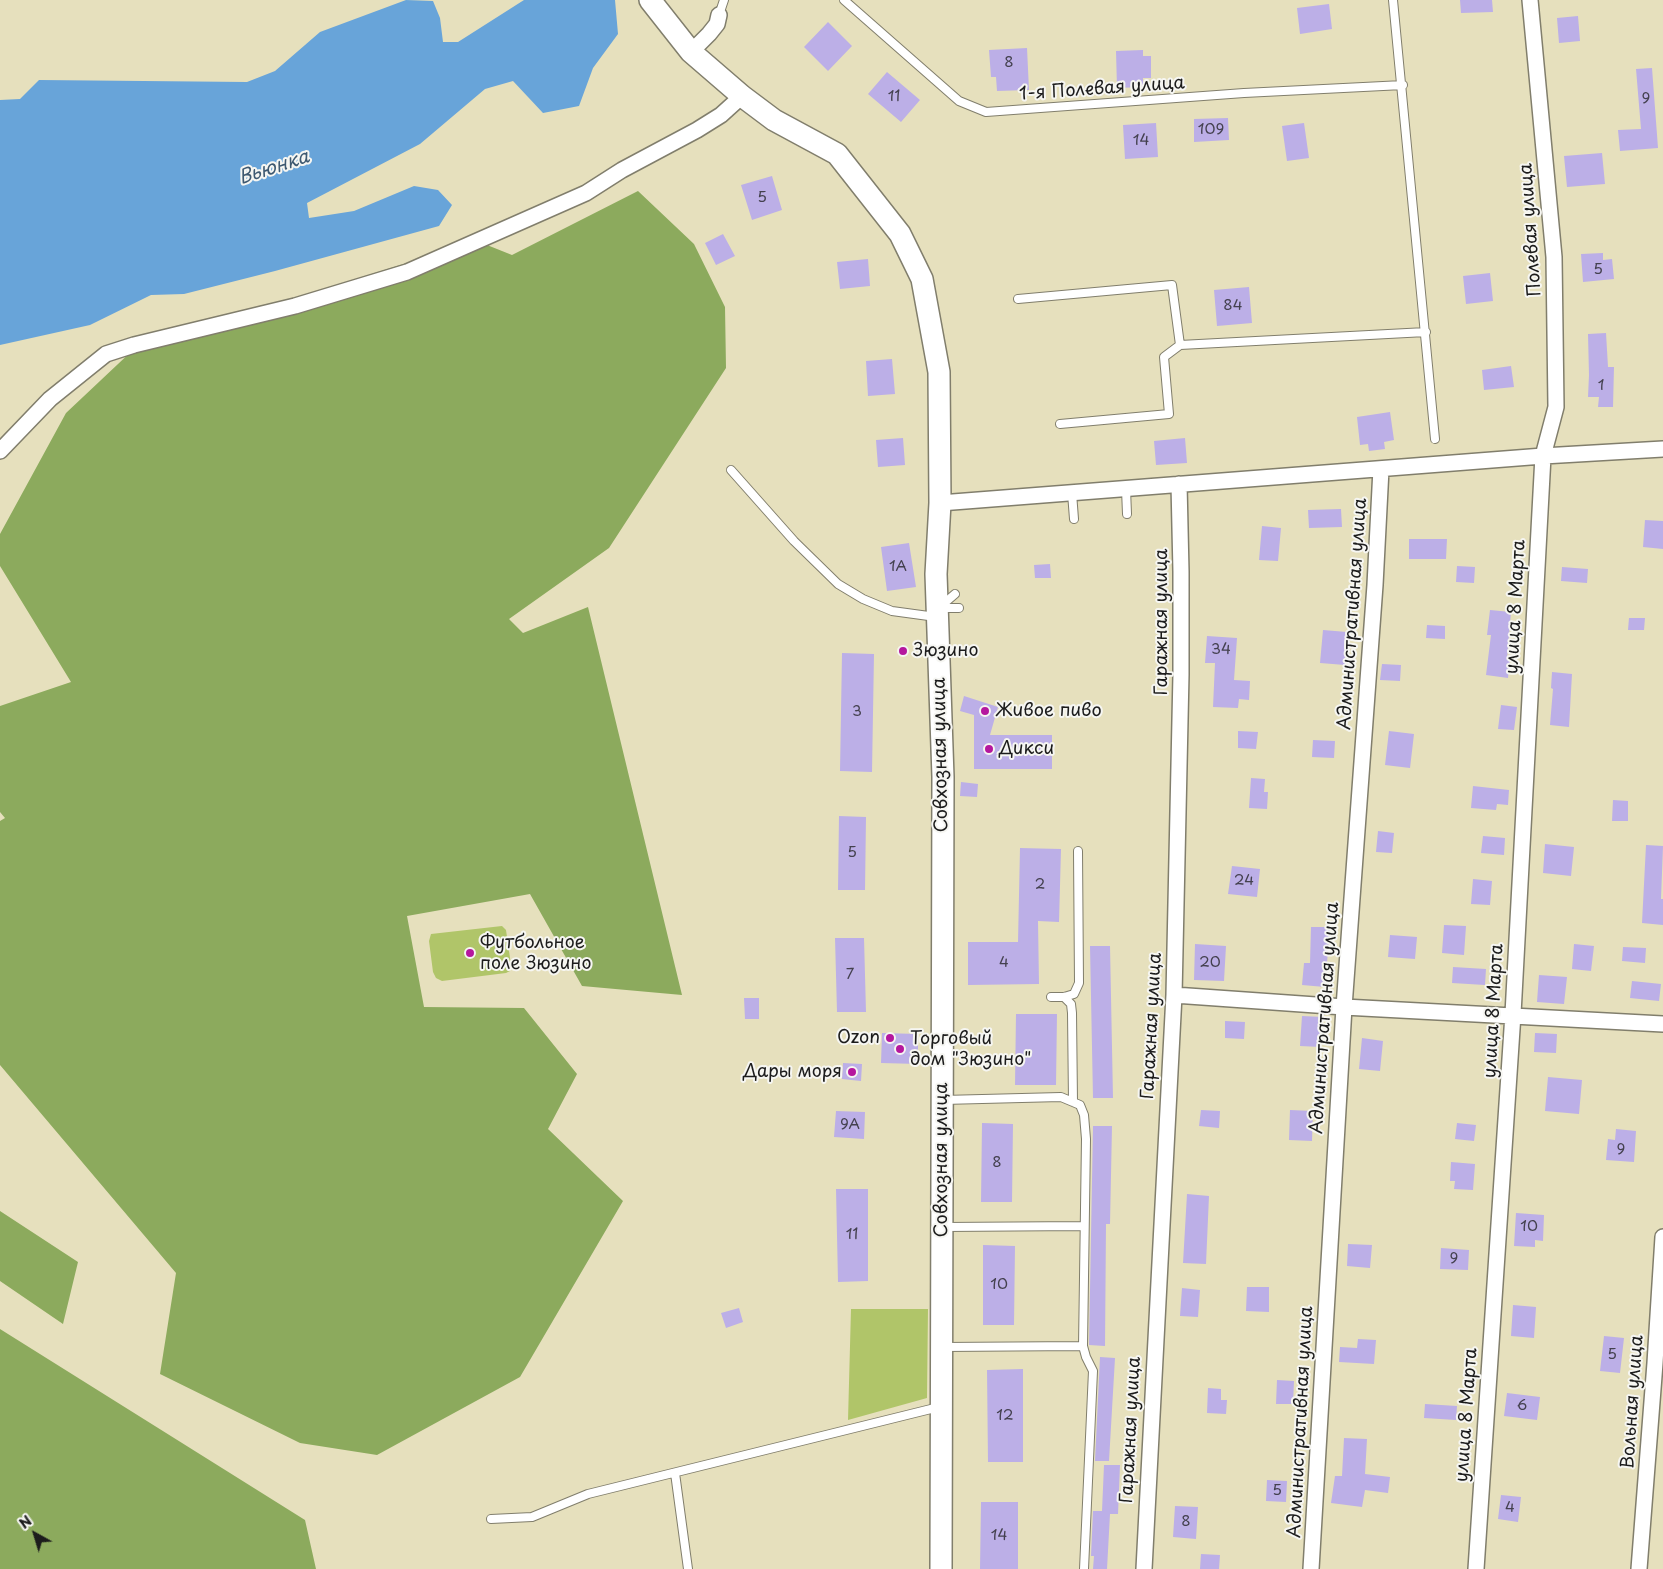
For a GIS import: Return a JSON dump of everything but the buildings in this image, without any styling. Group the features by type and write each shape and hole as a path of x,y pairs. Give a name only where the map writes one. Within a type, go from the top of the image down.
{"street":[{"name":"Совхозная улица","path":"650,0 691,52 742,96 774,120 837,154 900,234 922,279 939,372 940,503 936,574 943,777 942,1569"},
{"name":"Полевая улица","path":"1530,0 1554,256 1556,407 1543,456"},
{"path":"691,52 713,29 720,15"},
{"path":"0,450 50,399 106,354 134,345 295,306 407,272 586,194 622,170 697,130 720,115 742,96"},
{"path":"940,503 1543,456 1663,449"},
{"name":"улица 8 Марта","path":"1476,1569 1513,1014 1543,456"},
{"name":"Административная улица","path":"1311,1569 1344,1007 1374,595 1381,469"},
{"name":"Гаражная улица","path":"1144,1569 1174,995 1181,674 1179,484"},
{"path":"1174,995 1344,1007 1513,1014 1663,1024"},
{"name":"Вольная улица","path":"1639,1569 1658,1387 1663,1237"}],"lane":[{"path":"720,15 724,0"},
{"name":"1-я Полевая улица","path":"844,0 959,101 986,112 1244,93 1403,85"},
{"path":"1394,0 1435,439"},
{"path":"1018,299 1172,285 1180,345"},
{"path":"1060,424 1169,414 1164,357 1180,345 1426,332"},
{"path":"732,470 794,541 838,584 863,599 892,611 938,613 959,608"},
{"path":"1126,489 1127,514"},
{"path":"1072,493 1074,519"},
{"path":"938,613 955,594"},
{"path":"1051,996 1064,998 1074,994 1079,983 1078,851"},
{"path":"1064,998 1071,1004 1072,1013 1073,1102"},
{"path":"942,1100 1061,1097 1080,1105 1084,1115 1086,1139 1083,1346 1093,1371 1084,1569"},
{"path":"942,1227 1084,1226"},
{"path":"942,1347 1083,1346"},
{"path":"491,1519 532,1518 588,1494 942,1406"},
{"path":"675,1473 688,1569"}],"green space":[{"path":"638,191 694,244 725,307 726,368 609,548 509,619 523,633 588,607 682,995 582,986 530,894 407,916 424,1007 524,1008 577,1074 548,1129 623,1201 520,1377 377,1455 300,1443 160,1374 176,1273 0,1065 0,821 5,818 0,812 0,706 71,682 0,566 0,534 66,413 135,348 477,241 512,255"},
{"name":"Футбольное поле Зюзино","path":"502,926 506,930 511,965 510,971 442,981 436,978 433,972 429,941 431,934"},
{"path":"0,1211 78,1262 63,1324 0,1281"},
{"path":"851,1309 928,1309 927,1398 848,1420"},
{"path":"0,1329 305,1520 316,1569 0,1569"}],"water":[{"name":"Вьюнка","path":"406,0 433,1 440,18 443,42 458,42 524,0 615,0 618,34 593,68 579,106 543,113 513,81 485,89 420,144 307,203 309,218 354,211 414,186 438,190 452,205 439,226 184,294 151,295 90,325 0,345 0,100 20,99 39,80 247,82 275,71 320,32"}],"place":[{"name":"Зюзино","path":"903,651"},
{"name":"Живое пиво","path":"985,711"},
{"name":"Дикси","path":"989,749"},
{"name":"Футбольное поле Зюзино","path":"470,953"},
{"name":"Ozon","path":"890,1038"},
{"name":"Торговый дом \"Зюзино\"","path":"900,1049"},
{"name":"Дары моря","path":"852,1072"}]}
